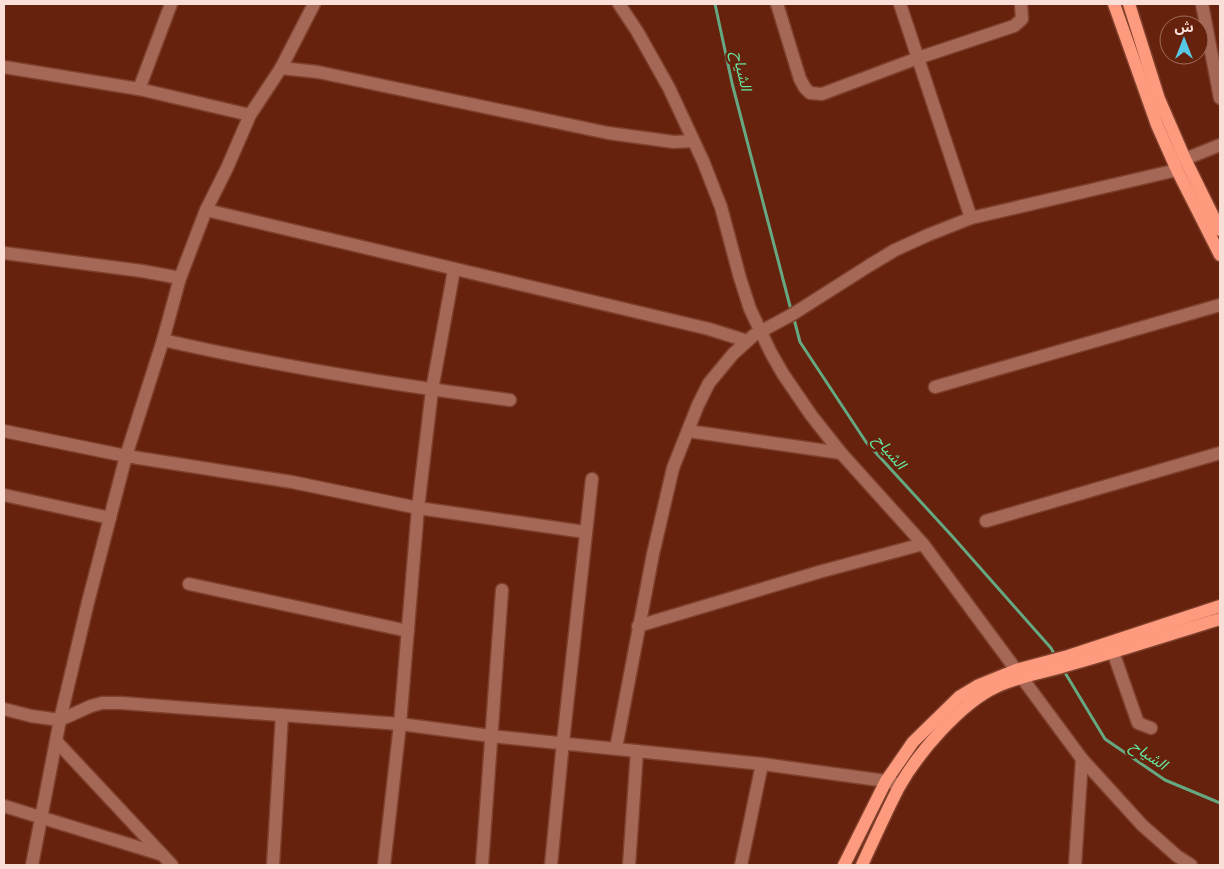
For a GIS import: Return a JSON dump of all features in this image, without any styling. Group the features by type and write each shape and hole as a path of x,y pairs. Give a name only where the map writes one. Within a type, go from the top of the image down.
{"main road":[{"path":"1114,4 1157,125 1177,170 1220,255"},
{"path":"1129,4 1159,98 1185,159 1220,230"},
{"path":"844,865 886,781 913,742 959,697 979,685 1070,660 1220,606"},
{"path":"1070,660 1113,652 1220,619"},
{"path":"862,865 900,785 924,751 955,717 996,687 1019,674"}],"street":[{"path":"140,89 171,4"},
{"path":"32,865 60,720 110,518 126,456 163,340 180,278 206,210 250,115 280,68 314,4"},
{"path":"619,4 637,31 669,88 692,141 703,161 721,207 750,309 783,374 811,415 841,452 923,544 1082,759 1142,825 1177,856 1191,865"},
{"path":"777,4 800,79 810,93 822,94 918,58 1014,26 1022,19 1021,4"},
{"path":"900,4 971,218"},
{"path":"1202,4 1220,98"},
{"path":"4,67 140,89 250,115"},
{"path":"280,68 318,72 608,133 674,142 692,141"},
{"path":"1185,159 1220,144"},
{"path":"616,748 638,626 673,468 709,383 722,365 747,340 793,314 840,283 896,250 971,218 1177,170"},
{"path":"206,210 454,270 709,328 747,340"},
{"path":"4,253 142,271 180,278"},
{"path":"384,865 400,724 418,508 432,390 454,270"},
{"path":"935,387 1220,305"},
{"path":"163,340 228,354 432,390 510,400"},
{"path":"4,431 126,456 292,482 418,508 585,532"},
{"path":"688,431 841,452"},
{"path":"986,521 1220,453"},
{"path":"552,865 563,742 592,480"},
{"path":"4,495 110,518"},
{"path":"638,626 923,544"},
{"path":"189,584 408,631"},
{"path":"482,865 502,590"},
{"path":"1113,652 1138,723 1151,728"},
{"path":"4,708 31,716 60,720 91,706 102,703 121,702 400,724 491,736 762,764 886,781 900,785"},
{"path":"273,865 282,715"},
{"path":"57,742 172,865"},
{"path":"630,865 637,751"},
{"path":"1075,865 1082,759"},
{"path":"741,865 762,764"},
{"path":"4,806 162,854"}],"waterway":[{"name":"الشياح","path":"715,4 732,83 791,310"},
{"name":"الشياح","path":"794,319 800,342 866,442 1051,648 1056,657"},
{"name":"الشياح","path":"1064,671 1105,739 1165,780 1220,803"}]}
